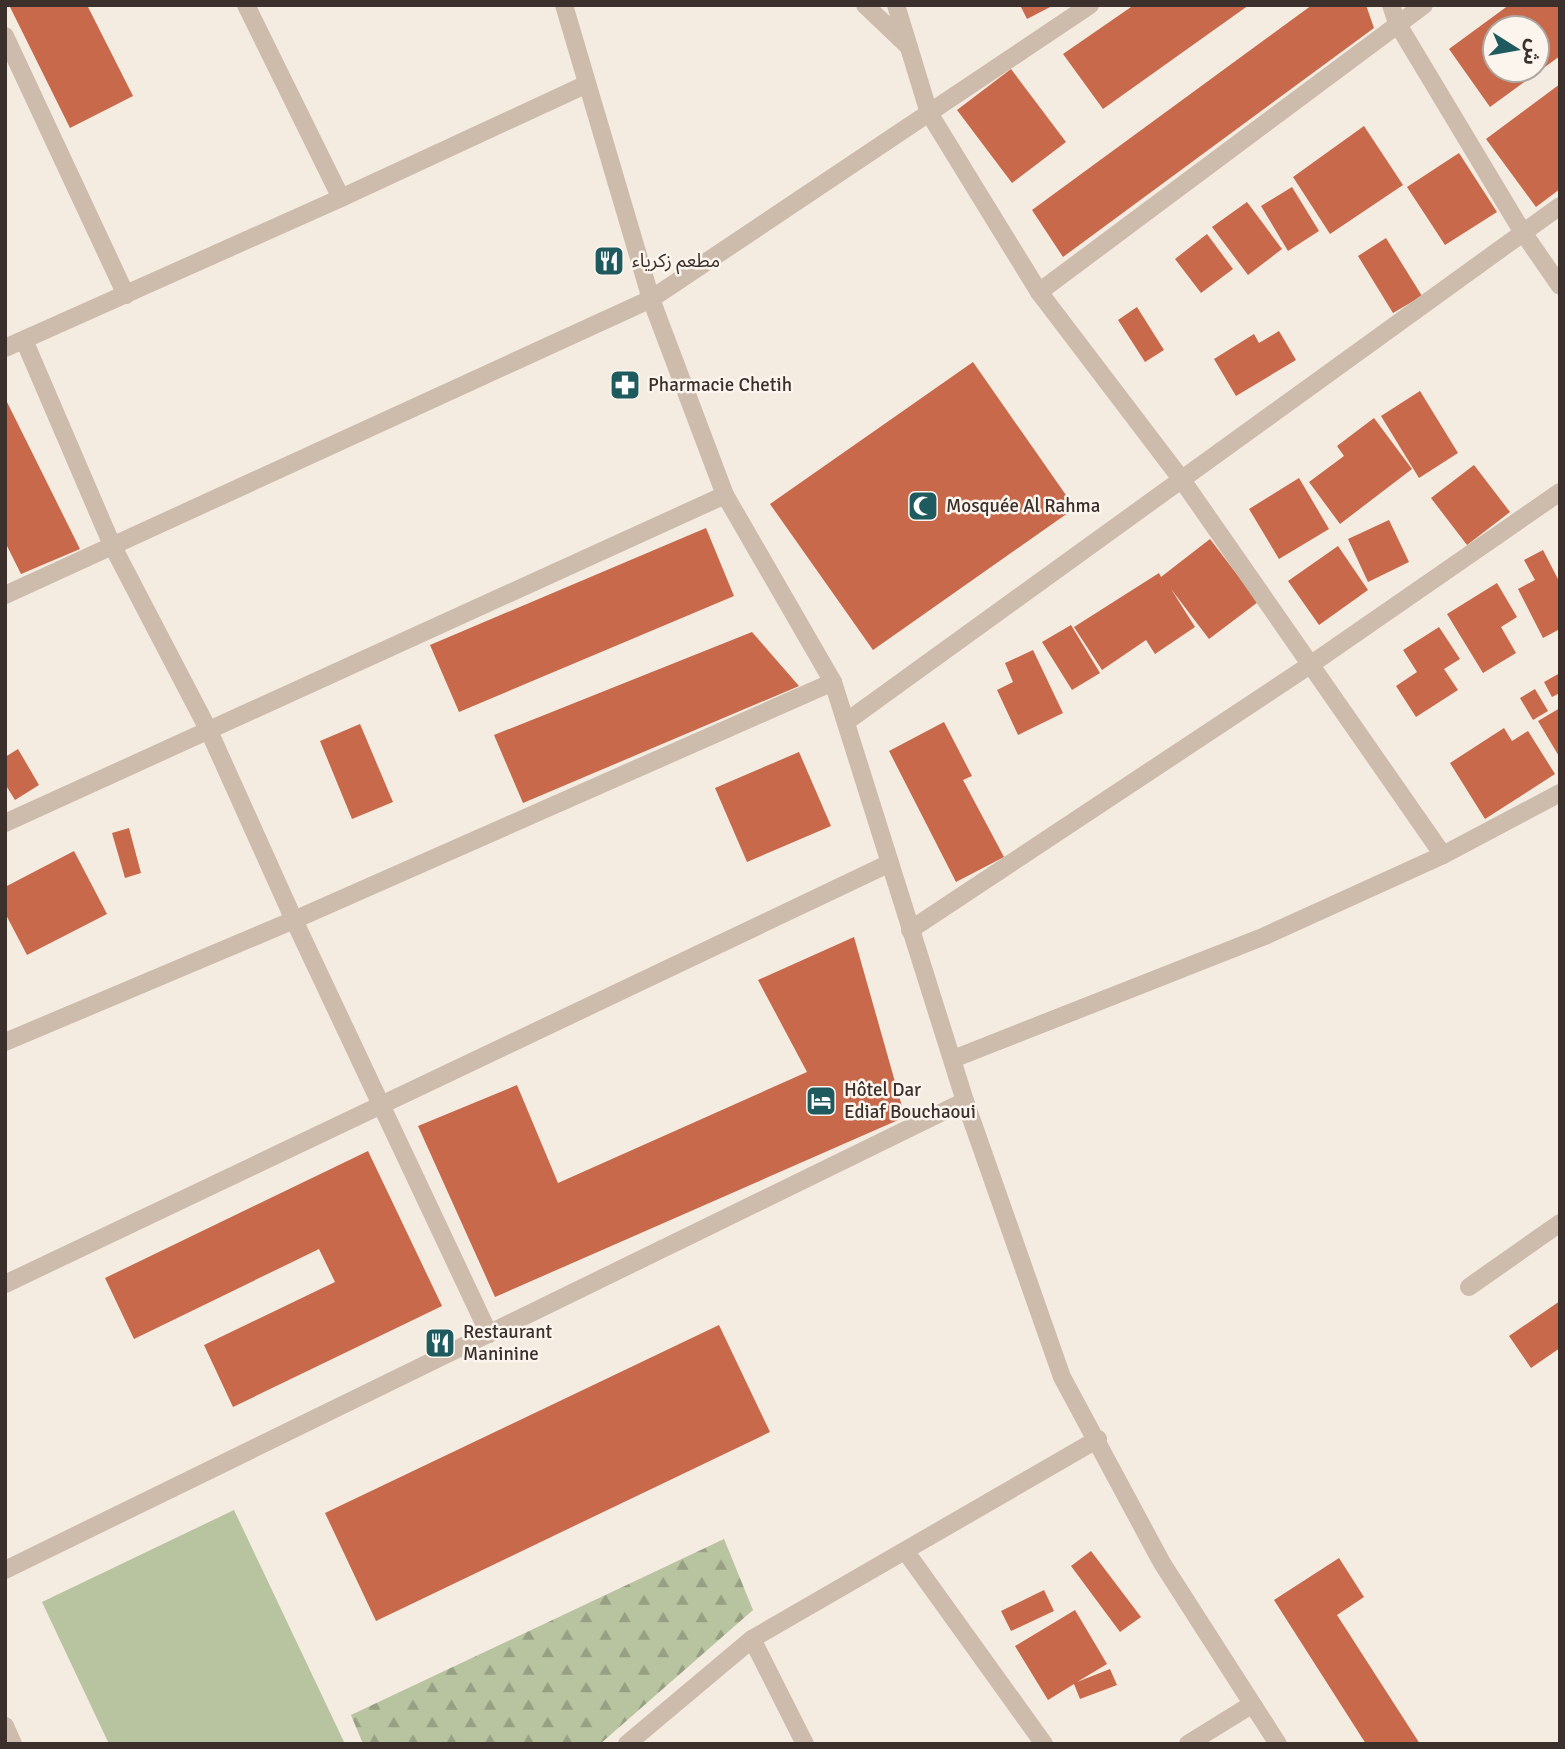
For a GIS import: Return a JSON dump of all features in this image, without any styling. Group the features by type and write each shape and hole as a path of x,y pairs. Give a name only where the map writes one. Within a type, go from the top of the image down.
{"street":[{"path":"246,5 341,198"},
{"path":"564,5 651,299 725,495 833,682 965,1101 1062,1377 1098,1439 1162,1563 1278,1744"},
{"path":"864,5 909,47"},
{"path":"897,5 929,113 1039,292 1182,480 1443,855"},
{"path":"5,595 651,299 1090,5"},
{"path":"1039,292 1394,14 1424,5"},
{"path":"1394,14 1522,231 1560,286"},
{"path":"5,36 126,295"},
{"path":"5,348 341,198 587,84"},
{"path":"846,722 1560,206"},
{"path":"24,340 112,545 209,731 294,920 489,1334"},
{"path":"910,930 1310,666 1560,492"},
{"path":"5,822 725,495"},
{"path":"5,1042 294,920 833,682"},
{"path":"953,1059 1265,936 1443,855 1560,793"},
{"path":"5,1284 890,863"},
{"path":"5,1570 965,1101"},
{"path":"1469,1287 1519,1249 1560,1223"},
{"path":"627,1744 752,1639 1098,1439"},
{"path":"906,1552 1044,1744"},
{"path":"752,1639 805,1744"},
{"path":"1188,1744 1251,1705"},
{"path":"5,1726 13,1744"}],"green space":[{"path":"234,1510 345,1744 109,1744 42,1602"},
{"path":"724,1539 753,1610 600,1744 363,1744 351,1715"}],"building":[{"path":"9,5 87,5 133,96 70,128"},
{"path":"1020,5 1054,5 1027,19"},
{"path":"1134,5 1249,5 1103,109 1063,54"},
{"path":"1312,5 1366,5 1374,28 1063,257 1032,210"},
{"path":"1509,5 1560,5 1560,56 1551,63 1551,14 1497,14"},
{"path":"1481,26 1481,84 1522,84 1490,107 1449,49"},
{"path":"1011,69 1066,142 1012,183 957,110"},
{"path":"1560,84 1560,189 1536,207 1486,139"},
{"path":"1364,126 1403,185 1330,234 1293,177"},
{"path":"1459,153 1497,212 1445,245 1407,187"},
{"path":"1292,187 1319,231 1288,251 1261,206"},
{"path":"1247,202 1282,249 1248,275 1212,227"},
{"path":"1207,234 1233,269 1201,293 1175,259"},
{"path":"1386,238 1422,296 1393,313 1358,256"},
{"path":"1137,307 1164,350 1145,362 1118,320"},
{"path":"1279,331 1296,360 1236,396 1214,359 1254,334 1259,343"},
{"name":"Mosquée Al Rahma","path":"973,362 1075,508 873,650 770,504"},
{"path":"1420,391 1458,453 1419,478 1381,416"},
{"path":"5,398 80,549 21,574 5,542"},
{"path":"1374,418 1412,469 1340,524 1309,482 1344,456 1337,446"},
{"path":"1474,465 1510,512 1467,545 1431,498"},
{"path":"1299,478 1329,529 1279,559 1249,509"},
{"path":"1389,520 1409,562 1368,582 1348,539"},
{"path":"706,528 734,596 459,712 430,645"},
{"path":"1210,539 1258,602 1209,639 1171,589 1195,627 1155,654 1146,640 1102,670 1074,627 1159,573 1161,577"},
{"path":"1338,546 1368,590 1319,625 1288,581"},
{"path":"1543,550 1560,583 1560,629 1543,638 1518,589 1535,580 1524,560"},
{"path":"1497,583 1517,617 1501,627 1516,653 1483,673 1447,614"},
{"path":"1071,625 1100,673 1072,690 1042,642"},
{"path":"1439,627 1460,659 1444,669 1458,690 1416,717 1396,686 1417,672 1403,650"},
{"path":"752,632 799,686 523,803 494,735"},
{"path":"1033,650 1063,713 1018,735 997,690 1013,682 1005,663"},
{"path":"1560,673 1560,693 1552,697 1544,682"},
{"path":"1535,689 1548,711 1533,720 1520,698"},
{"path":"1560,708 1560,758 1538,721"},
{"path":"944,722 972,776 963,780 1004,857 956,882 889,751"},
{"path":"360,724 393,802 352,819 320,741"},
{"path":"1504,728 1512,741 1528,731 1555,774 1485,819 1450,763"},
{"path":"18,749 39,785 15,800 5,784 5,757"},
{"path":"799,752 831,826 747,862 715,788"},
{"path":"129,828 141,873 125,878 112,833"},
{"path":"74,851 107,914 27,955 5,913 5,887"},
{"name":"Hôtel Dar Ediaf Bouchaoui","path":"854,937 905,1117 495,1297 418,1126 517,1085 558,1183 807,1072 758,980"},
{"path":"368,1151 442,1306 233,1407 204,1345 335,1282 319,1249 134,1339 105,1278"},
{"path":"1560,1301 1560,1348 1531,1368 1509,1336"},
{"path":"719,1325 770,1432 376,1621 325,1513"},
{"path":"1091,1551 1141,1617 1120,1632 1071,1566"},
{"path":"1339,1558 1364,1597 1337,1615 1420,1744 1366,1744 1274,1600"},
{"path":"1044,1590 1054,1611 1011,1631 1001,1611"},
{"path":"1075,1610 1107,1664 1077,1682 1110,1669 1117,1685 1080,1699 1074,1684 1048,1700 1015,1646"}],"place":[{"name":"مطعم زكرياء","path":"609,261"},
{"name":"Pharmacie Chetih","path":"625,385"},
{"name":"Mosquée Al Rahma","path":"923,506"},
{"name":"Hôtel Dar Ediaf Bouchaoui","path":"821,1101"},
{"name":"Restaurant Maninine","path":"440,1343"}]}
